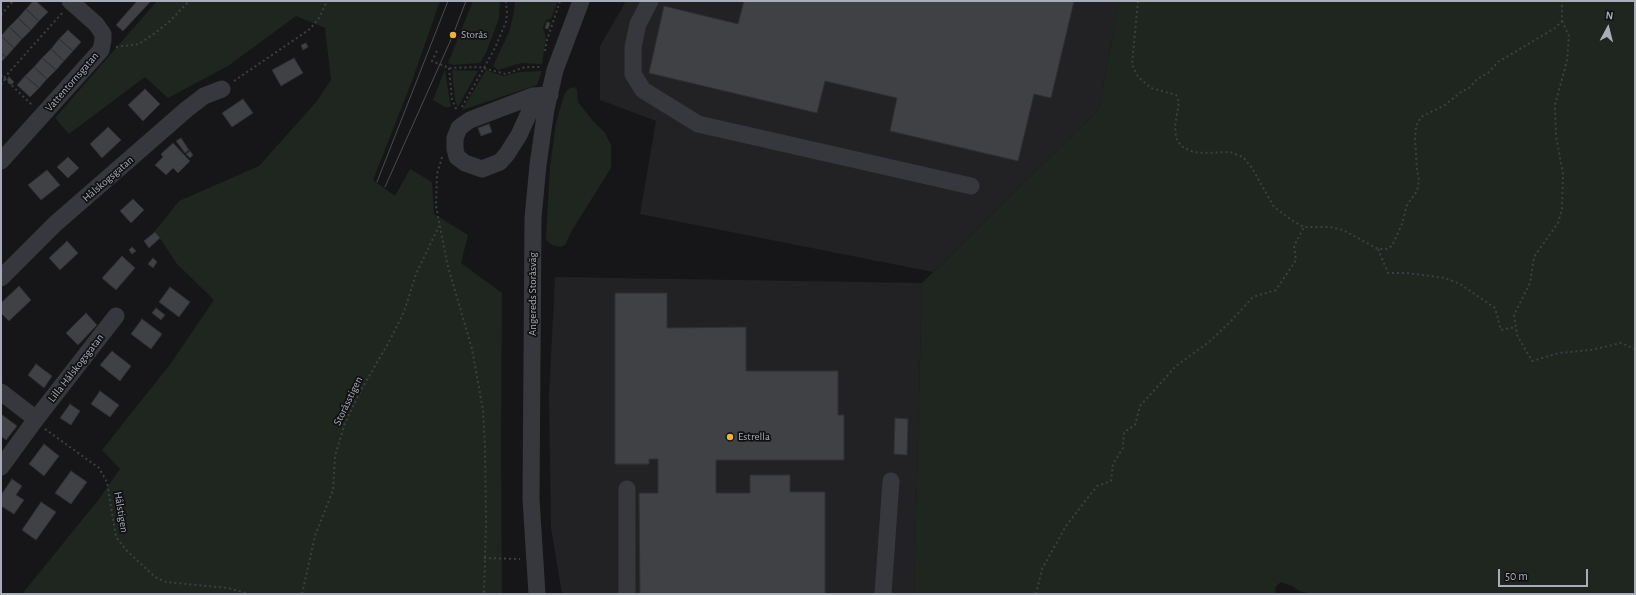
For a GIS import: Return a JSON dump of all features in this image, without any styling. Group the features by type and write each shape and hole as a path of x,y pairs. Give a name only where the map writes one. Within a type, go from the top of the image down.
{"street":[{"name":"Angereds Storåsväg","path":"537,594 530,499 533,218 538,165 555,70 580,1"},
{"path":"650,1 638,24 633,47 633,74 642,90 698,124 971,186"},
{"name":"Vattentornsgatan","path":"1,161 101,50 103,34 96,24 71,2"},
{"name":"Hålskogsgatan","path":"1,278 55,224 187,109 204,96 222,89"},
{"path":"533,96 529,113 519,135 508,154 500,162 482,169 465,164 457,157 454,149 455,138 459,128 464,124 470,120 533,96 550,94"},
{"name":"Lilla Hålskogsgatan","path":"1,467 36,419 116,316"},
{"path":"1,392 36,419"},
{"path":"884,594 891,481"},
{"path":"627,489 627,594"}],"path":[{"path":"1,14 13,1"},
{"path":"101,50 139,44 165,25 189,1"},
{"path":"222,89 310,29 327,1"},
{"path":"484,68 506,22 506,1"},
{"path":"545,56 547,40 560,1"},
{"path":"1138,1 1132,64 1138,77 1151,88 1176,95 1179,102 1175,126 1176,138 1182,146 1193,152 1230,152 1243,157 1252,168 1274,207 1294,221 1304,226 1342,230 1378,249 1386,249 1392,246 1402,224 1407,205 1417,191 1419,180 1415,138 1416,126 1421,117 1445,105 1461,92 1470,88 1477,79 1488,73 1498,62 1555,28 1562,21"},
{"path":"1562,1 1562,21 1569,36 1567,60 1555,105 1556,136 1563,174 1562,209 1558,223 1534,257 1530,283 1514,315 1517,335 1532,362 1559,353 1591,350 1621,343 1635,349"},
{"path":"1,85 4,78 71,2"},
{"path":"437,51 432,61 449,68 484,68 500,74 506,74 525,67 543,67 544,62"},
{"path":"449,68 452,99 454,108 458,114"},
{"path":"1,76 43,115"},
{"name":"Storåsstigen","path":"302,594 315,536 333,490 335,456 344,423 404,312 416,274 439,225 447,263 472,349 483,410 485,477 484,558"},
{"path":"1036,594 1042,569 1066,526 1097,486 1111,481 1113,464 1122,448 1124,432 1135,426 1140,406 1176,366 1209,342 1231,322 1253,298 1276,290 1296,260 1294,246 1304,226"},
{"path":"1378,249 1388,273 1445,278 1460,284 1495,308 1501,330 1516,327"},
{"name":"Hålstigen","path":"36,419 43,427 99,468 107,482 116,536 126,550 155,577 166,582 228,588 249,594"},
{"path":"484,594 484,558 534,560"}],"shaded area":[{"path":"157,1 440,1 412,81 373,180 395,196 410,169 432,182 434,214 468,235 461,263 502,293 502,594 22,594 99,499 120,469 102,450 171,363 214,300 177,264 155,231 179,201 259,166 317,101 331,80 325,28 296,16 228,66 168,98 145,77 69,134 55,118"},
{"path":"473,1 500,1 499,18 486,53 480,63 453,65 448,63"},
{"path":"515,1 558,1 551,19 546,20 543,28 546,38 542,64 521,63 498,70 493,66 509,32"},
{"path":"626,1 1119,1 1099,109 933,272 640,214 656,121 600,100 600,46"},
{"path":"1119,1 1635,1 1635,594 1312,594 1299,591 1292,586 1281,582 1276,586 1275,594 914,594 922,283 1099,109"},
{"path":"445,69 451,107 445,107 433,100"},
{"path":"452,70 478,71 458,107 455,100"},
{"path":"486,70 503,76 520,72 542,71 537,85 462,110"},
{"path":"574,87 577,90 578,102 605,133 611,145 611,168 571,232 565,245 561,247 552,245 546,240 550,166 556,123 564,95 568,89"},
{"path":"555,277 922,283 914,594 562,594 551,528 549,395"}],"building":[{"path":"33,1 36,1 48,12 39,21 26,9"},
{"path":"137,1 151,1 123,31 116,25"},
{"path":"744,1 1074,1 1051,98 1034,94 1018,161 890,131 897,98 825,81 817,113 649,73 664,6 738,24"},
{"path":"26,9 39,21 31,30 18,18"},
{"path":"18,18 31,30 22,39 9,27"},
{"path":"547,22 550,23 548,29 545,28"},
{"path":"9,27 22,39 14,48 1,36"},
{"path":"68,30 81,42 73,51 59,39"},
{"path":"1,36 14,48 6,57 1,53"},
{"path":"59,39 73,51 64,61 51,49"},
{"path":"306,43 308,47 303,50 301,45"},
{"path":"51,49 64,61 56,70 42,58"},
{"path":"1,53 6,57 1,62"},
{"path":"42,58 56,70 47,79 34,67"},
{"path":"294,58 303,73 281,86 272,70"},
{"path":"34,67 47,79 39,88 25,76"},
{"path":"25,76 39,88 30,97 17,85"},
{"path":"9,77 14,82 11,85 7,80"},
{"path":"145,89 160,104 143,121 128,105"},
{"path":"243,99 253,113 232,127 222,113"},
{"path":"489,124 492,132 481,136 478,128"},
{"path":"108,127 121,140 102,158 90,144"},
{"path":"181,138 189,150 185,153 176,141"},
{"path":"173,143 190,161 178,173 173,168 166,175 155,165 163,157 161,154"},
{"path":"190,151 193,155 190,158 186,154"},
{"path":"68,157 79,168 68,178 57,167"},
{"path":"47,170 60,185 41,200 28,185"},
{"path":"133,199 144,210 131,223 120,211"},
{"path":"155,232 160,238 149,248 144,241"},
{"path":"67,241 78,253 60,270 49,258"},
{"path":"132,247 136,251 132,254 129,250"},
{"path":"122,256 135,268 116,290 102,278"},
{"path":"153,258 157,262 153,268 148,264"},
{"path":"19,286 31,300 9,321 1,313 1,303"},
{"path":"170,287 190,302 179,317 159,302"},
{"name":"Estrella","path":"615,293 667,293 667,328 746,327 746,371 838,371 838,415 844,415 844,460 716,460 716,493 750,493 750,475 790,475 790,492 825,492 825,594 640,594 639,493 658,493 658,459 649,459 649,464 615,464"},
{"path":"156,308 165,315 161,320 152,313"},
{"path":"86,313 97,325 78,345 66,333"},
{"path":"142,319 162,334 151,349 131,334"},
{"path":"112,351 131,366 120,381 100,365"},
{"path":"36,364 52,376 44,388 28,375"},
{"path":"100,391 119,405 110,417 91,404"},
{"path":"70,404 80,411 71,425 60,418"},
{"path":"1,414 17,426 6,440 1,436"},
{"path":"895,418 908,419 907,455 894,454"},
{"path":"44,444 59,456 44,476 29,464"},
{"path":"71,471 87,482 71,504 55,493"},
{"path":"12,479 22,486 16,495 24,500 14,514 1,506 1,495"},
{"path":"41,502 56,512 36,540 22,530"}],"tram line":[{"path":"377,182 448,1"},
{"path":"385,187 453,35 466,1"}],"place":[{"name":"Storås","path":"453,35"},
{"name":"Estrella","path":"730,437"}]}
